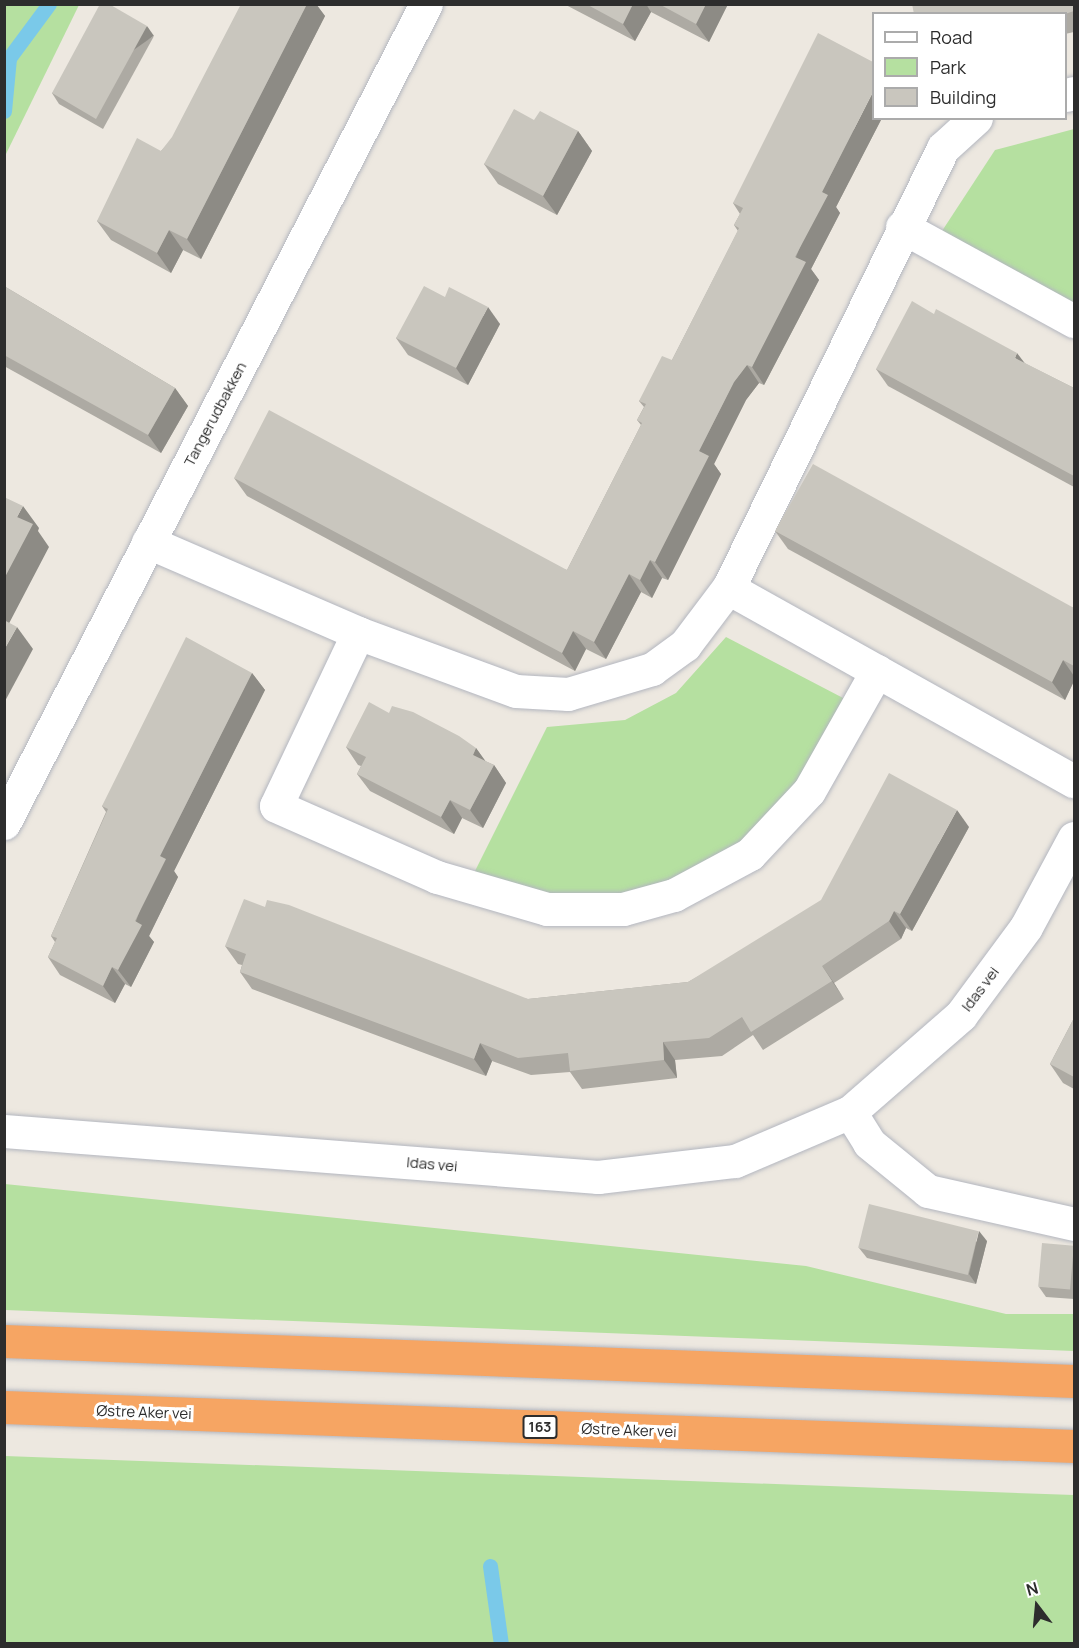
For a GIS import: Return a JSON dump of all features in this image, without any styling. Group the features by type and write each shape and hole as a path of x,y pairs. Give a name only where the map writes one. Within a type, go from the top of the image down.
{"highway":[{"path":"4,1341 1074,1381"},
{"name":"Østre Aker vei","path":"4,1407 1074,1446"}],"street":[{"name":"Tangerudbakken","path":"4,823 426,4"},
{"path":"148,542 358,633 516,691 568,693 652,669 685,645 728,588 902,227 943,148 974,120"},
{"path":"902,227 1074,321"},
{"path":"728,588 1074,781"},
{"path":"358,633 276,806 437,877 547,909 623,909 674,895 750,854 809,791 877,671"},
{"name":"Idas vei","path":"4,1131 598,1177 735,1161 850,1112 961,1015 1026,927 1074,838"},
{"path":"850,1112 869,1143 928,1191 1074,1224"}],"green space":[{"path":"4,5 79,5 5,156"},
{"path":"1074,129 1074,303 942,231 995,150"},
{"path":"726,637 845,699 797,784 742,845 666,883 615,896 550,898 473,875 547,727 625,720 676,693"},
{"path":"5,1184 806,1266 1006,1314 1074,1314 1074,1351 5,1310"},
{"path":"5,1456 1074,1495 1074,1643 5,1643"}],"building":[{"path":"100,4 109,4 147,26 96,119 52,93"},
{"path":"241,4 307,4 187,239 169,230 157,253 97,221 137,138 161,151 172,137"},
{"path":"586,4 633,4 623,24"},
{"path":"659,4 706,4 696,24"},
{"path":"912,4 1074,4 1074,11 1067,13 914,12"},
{"path":"818,33 872,61 872,94 822,192 828,195 795,257 806,262 752,367 747,365 734,382 699,451 709,456 655,562 650,560 640,580 629,574 594,642 573,631 562,653 234,478 269,410 567,570 642,423 637,420 646,404 639,401 662,356 672,360 739,228 734,225 743,208 733,203"},
{"path":"514,109 534,120 540,111 578,131 543,196 484,164"},
{"path":"4,286 175,388 148,435 4,355"},
{"path":"424,286 445,297 449,287 488,307 456,368 396,338"},
{"path":"912,301 934,314 936,309 1017,353 1015,358 1074,388 1074,476 876,369"},
{"path":"813,464 1074,608 1074,666 1063,660 1052,682 775,531"},
{"path":"4,497 23,506 17,517 33,524 4,579"},
{"path":"4,620 17,627 4,650"},
{"path":"186,637 252,673 160,856 166,859 135,921 142,925 118,970 112,967 103,986 48,957 57,938 51,936 108,809 102,806"},
{"path":"369,702 389,713 392,706 413,712 459,736 476,748 473,755 494,765 470,810 450,800 441,817 357,774 366,757 346,747"},
{"path":"889,773 957,810 900,914 894,911 889,921 822,966 832,981 751,1032 742,1017 709,1038 663,1042 664,1060 570,1071 568,1053 518,1058 480,1043 474,1059 240,972 246,954 225,946 244,899 265,907 267,900 289,905 528,999 688,982 821,900"},
{"path":"1074,1018 1074,1077 1050,1064"},
{"path":"869,1204 979,1231 968,1275 858,1248"},
{"path":"1042,1243 1074,1246 1070,1290 1038,1287"}],"waterway":[{"path":"4,111 9,58 49,4"},
{"path":"490,1566 501,1644"}]}
